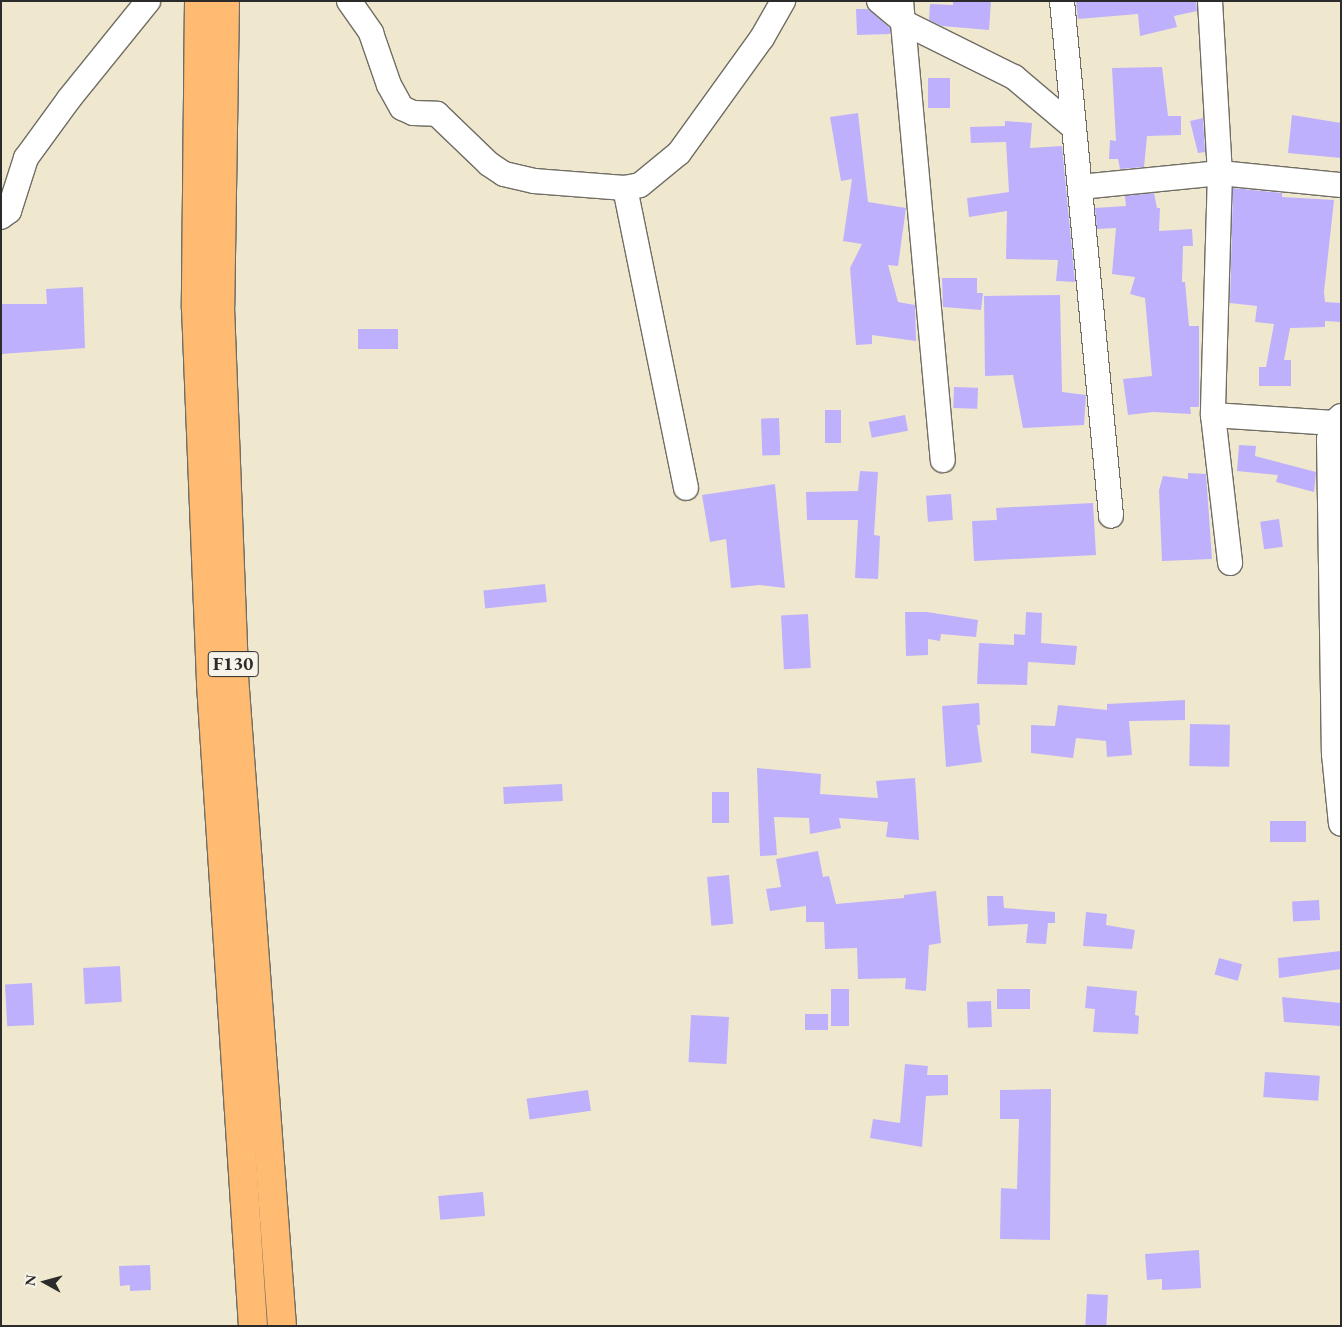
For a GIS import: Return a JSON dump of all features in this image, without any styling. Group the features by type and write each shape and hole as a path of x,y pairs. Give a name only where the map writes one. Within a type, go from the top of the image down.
{"main road":[{"name":"F130","path":"199,1 196,308 211,684 254,1326"},
{"name":"F130","path":"225,1 220,306 234,676 282,1326"}],"street":[{"path":"1,217 8,211 26,158 69,99 148,1"},
{"path":"350,1 372,33 389,85 402,108 414,113 437,114 484,159 504,174 534,181 625,188 640,185 679,153 762,38 783,1"},
{"path":"879,1 903,12 999,68 1072,126"},
{"path":"1062,1 1072,126 1080,187 1111,516"},
{"path":"1210,1 1220,173 1213,415 1230,562"},
{"path":"903,12 943,460"},
{"path":"1080,187 1220,173 1341,185"},
{"path":"625,188 686,488"},
{"path":"1213,415 1337,420 1329,439 1330,546 1334,754 1341,824"}],"building":[{"path":"953,1 991,1 989,30 942,26 929,20 930,4 953,5"},
{"path":"1076,1 1196,1 1197,11 1174,16 1177,27 1140,36 1138,14 1078,19"},
{"path":"856,9 868,9 890,28 890,34 857,35"},
{"path":"1162,67 1168,116 1181,116 1181,135 1147,136 1144,167 1120,169 1118,159 1109,159 1110,140 1116,141 1112,68"},
{"path":"928,78 950,78 950,108 928,108"},
{"path":"858,113 868,202 906,208 898,266 888,265 898,302 915,305 916,341 872,335 872,344 856,345 850,268 862,244 843,241 852,179 841,181 830,117"},
{"path":"1292,115 1341,123 1341,158 1288,153"},
{"path":"1203,118 1205,152 1198,153 1190,121"},
{"path":"1005,121 1032,123 1030,148 1062,146 1075,282 1056,281 1058,260 1006,259 1007,211 969,217 967,198 1009,192 1006,142 971,143 970,127 1005,126"},
{"path":"1233,188 1282,193 1282,197 1334,200 1324,292 1325,302 1341,303 1341,322 1325,321 1325,327 1290,328 1284,360 1291,360 1291,386 1259,386 1259,367 1266,367 1274,324 1255,322 1257,306 1230,303"},
{"path":"1154,193 1157,208 1160,208 1159,231 1192,229 1193,246 1183,246 1182,282 1185,282 1189,326 1199,326 1199,407 1190,407 1191,414 1153,412 1128,415 1123,379 1152,376 1145,298 1130,294 1135,277 1112,274 1116,228 1097,229 1095,208 1126,206 1125,196"},
{"path":"942,278 977,278 977,293 983,293 981,310 943,307"},
{"path":"83,287 85,348 1,354 1,304 47,304 46,289"},
{"path":"1060,295 1062,392 1086,395 1084,425 1023,428 1013,375 985,376 984,296"},
{"path":"358,329 398,329 398,349 358,349"},
{"path":"954,387 978,388 977,409 953,408"},
{"path":"825,410 841,410 841,443 825,443"},
{"path":"905,415 908,431 872,438 869,422"},
{"path":"779,418 780,455 762,456 761,419"},
{"path":"1239,445 1256,446 1255,456 1316,472 1314,492 1276,482 1278,475 1237,471"},
{"path":"860,471 878,472 874,535 880,536 878,579 855,578 858,520 807,520 806,492 858,491"},
{"path":"1188,473 1206,474 1212,559 1162,561 1159,490 1163,476 1188,479"},
{"path":"775,484 785,588 759,585 731,588 726,539 710,542 702,495"},
{"path":"951,494 953,520 928,522 926,496"},
{"path":"1093,503 1096,555 974,561 972,521 997,520 996,508"},
{"path":"1279,519 1283,547 1264,549 1260,522"},
{"path":"545,584 547,602 485,608 483,590"},
{"path":"905,612 927,612 978,620 976,637 941,634 940,641 928,639 928,655 906,656"},
{"path":"1026,612 1042,613 1041,643 1077,646 1075,665 1028,662 1027,685 977,684 979,643 1014,645 1014,634 1025,635"},
{"path":"808,614 811,668 784,669 781,615"},
{"path":"1185,700 1185,720 1129,721 1132,755 1107,757 1106,741 1076,738 1073,758 1031,753 1031,725 1055,726 1058,705 1107,710 1107,704"},
{"path":"979,703 980,725 977,725 982,762 946,767 942,706"},
{"path":"1190,724 1230,725 1229,767 1189,766"},
{"path":"757,768 821,774 820,794 878,798 876,781 915,778 919,840 886,837 888,822 839,818 841,828 810,834 809,818 774,817 777,855 760,856"},
{"path":"562,784 563,801 504,804 503,787"},
{"path":"712,792 729,792 729,823 712,823"},
{"path":"1270,821 1306,821 1306,842 1270,842"},
{"path":"818,851 823,877 829,876 836,904 904,898 904,895 936,891 941,943 929,945 926,991 905,989 906,978 858,979 857,948 825,949 824,922 806,922 806,906 770,911 766,889 781,887 776,859"},
{"path":"729,875 733,924 711,926 707,877"},
{"path":"987,896 1003,896 1004,908 1055,912 1055,923 1048,923 1046,944 1026,943 1028,924 988,926"},
{"path":"1319,900 1320,920 1293,921 1292,901"},
{"path":"1086,912 1107,914 1106,925 1135,930 1132,949 1083,946"},
{"path":"1341,951 1341,969 1279,978 1278,958"},
{"path":"1219,958 1242,964 1238,981 1215,974"},
{"path":"120,966 122,1002 85,1004 83,968"},
{"path":"32,983 34,1025 7,1026 5,984"},
{"path":"1087,986 1137,991 1135,1015 1139,1016 1138,1034 1093,1032 1095,1009 1085,1008"},
{"path":"831,989 849,989 849,1026 831,1026"},
{"path":"997,989 1030,989 1030,1009 997,1009"},
{"path":"1282,997 1341,1003 1341,1026 1284,1022"},
{"path":"991,1001 992,1027 968,1028 967,1002"},
{"path":"805,1014 828,1014 828,1030 805,1030"},
{"path":"691,1015 729,1017 726,1064 689,1062"},
{"path":"905,1064 928,1066 927,1075 948,1075 948,1095 926,1096 922,1147 870,1138 873,1119 900,1123"},
{"path":"1265,1072 1320,1076 1318,1101 1263,1097"},
{"path":"1051,1089 1050,1240 1000,1239 1001,1188 1017,1189 1019,1119 1000,1119 1000,1090"},
{"path":"588,1090 591,1111 530,1119 527,1099"},
{"path":"483,1192 485,1216 440,1220 438,1196"},
{"path":"1199,1250 1201,1288 1162,1290 1162,1279 1147,1280 1145,1254"},
{"path":"150,1265 151,1290 130,1291 130,1285 120,1286 119,1266"},
{"path":"1087,1294 1108,1295 1106,1326 1085,1326"}]}
